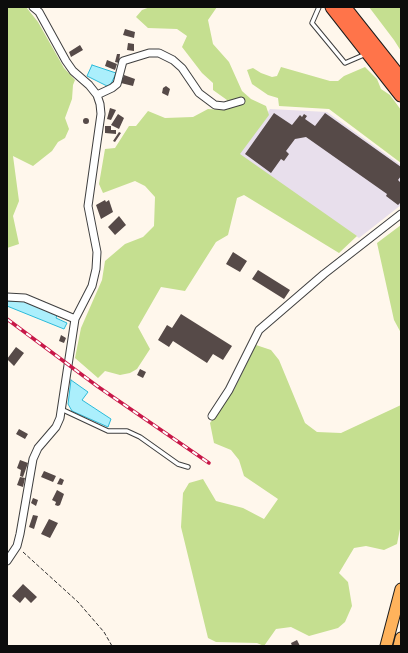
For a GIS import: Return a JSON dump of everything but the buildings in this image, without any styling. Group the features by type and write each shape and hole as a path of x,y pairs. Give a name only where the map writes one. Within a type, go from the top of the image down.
{"highway":[{"path":"332,7 401,95"},
{"path":"344,7 401,79"}],"main road":[{"path":"386,646 401,589"},
{"path":"399,646 401,638"}],"street":[{"path":"7,561 17,546 33,460 38,448 56,427 61,409 74,319 92,286 96,269 97,252 88,206 101,114 100,104 97,95 89,85 73,71 39,12 34,7"},
{"path":"97,95 117,84 123,61 149,53 159,53 167,55 182,68 199,94 215,105 224,106 242,101"},
{"path":"212,416 230,390 259,330 324,274 401,214"},
{"path":"7,297 25,298 74,319"}],"lane":[{"path":"320,7 312,22 345,64 369,53"},
{"path":"61,409 108,430 127,431 140,436 178,464 188,468"}],"path":[{"path":"17,546 78,602 104,632 112,646"}],"shaded area":[{"path":"270,109 327,112 401,165 401,205 359,238 238,154"}],"green space":[{"path":"7,7 26,7 38,22 64,68 75,80 72,99 65,118 69,129 65,138 58,142 52,151 33,166 13,156 19,201 13,216 19,244 7,248"},
{"path":"150,7 217,7 208,20 213,44 229,62 242,91 251,99 266,106 269,115 240,154 357,236 339,253 244,195 237,198 228,235 216,242 185,291 161,287 138,327 150,349 137,369 130,373 120,375 105,371 98,378 75,358 81,328 102,280 105,261 125,244 143,237 154,226 155,197 145,186 135,181 103,193 99,184 105,149 115,148 129,126 136,126 148,111 165,118 193,117 208,109 224,110 227,100 213,90 213,83 202,73 182,47 187,36 177,29 148,28 136,17 142,10"},
{"path":"369,7 401,7 401,51 394,40"},
{"path":"281,67 330,81 338,81 344,76 365,67 377,79 381,89 390,95 401,110 401,163 329,109 279,106 278,98 268,95 252,84 247,70 253,68 272,77 277,76"},
{"path":"401,225 401,333 394,320 377,243"},
{"path":"256,345 271,350 279,360 305,423 317,432 341,433 401,405 401,524 397,544 384,550 366,546 354,548 339,573 348,582 352,606 345,622 338,628 309,636 291,627 276,629 264,646 257,643 216,642 208,638 181,527 183,493 189,483 203,479 216,501 243,508 264,519 278,499 244,476 239,460 231,450 214,443 210,423 234,390"}],"water":[{"path":"92,65 116,73 111,84 107,86 87,76"},
{"path":"7,301 23,301 57,315 56,318 67,323 64,329 7,306"},
{"path":"71,380 88,392 82,400 111,419 108,427 72,411 68,404"}],"railway":[{"path":"7,319 97,386 209,463"}]}
